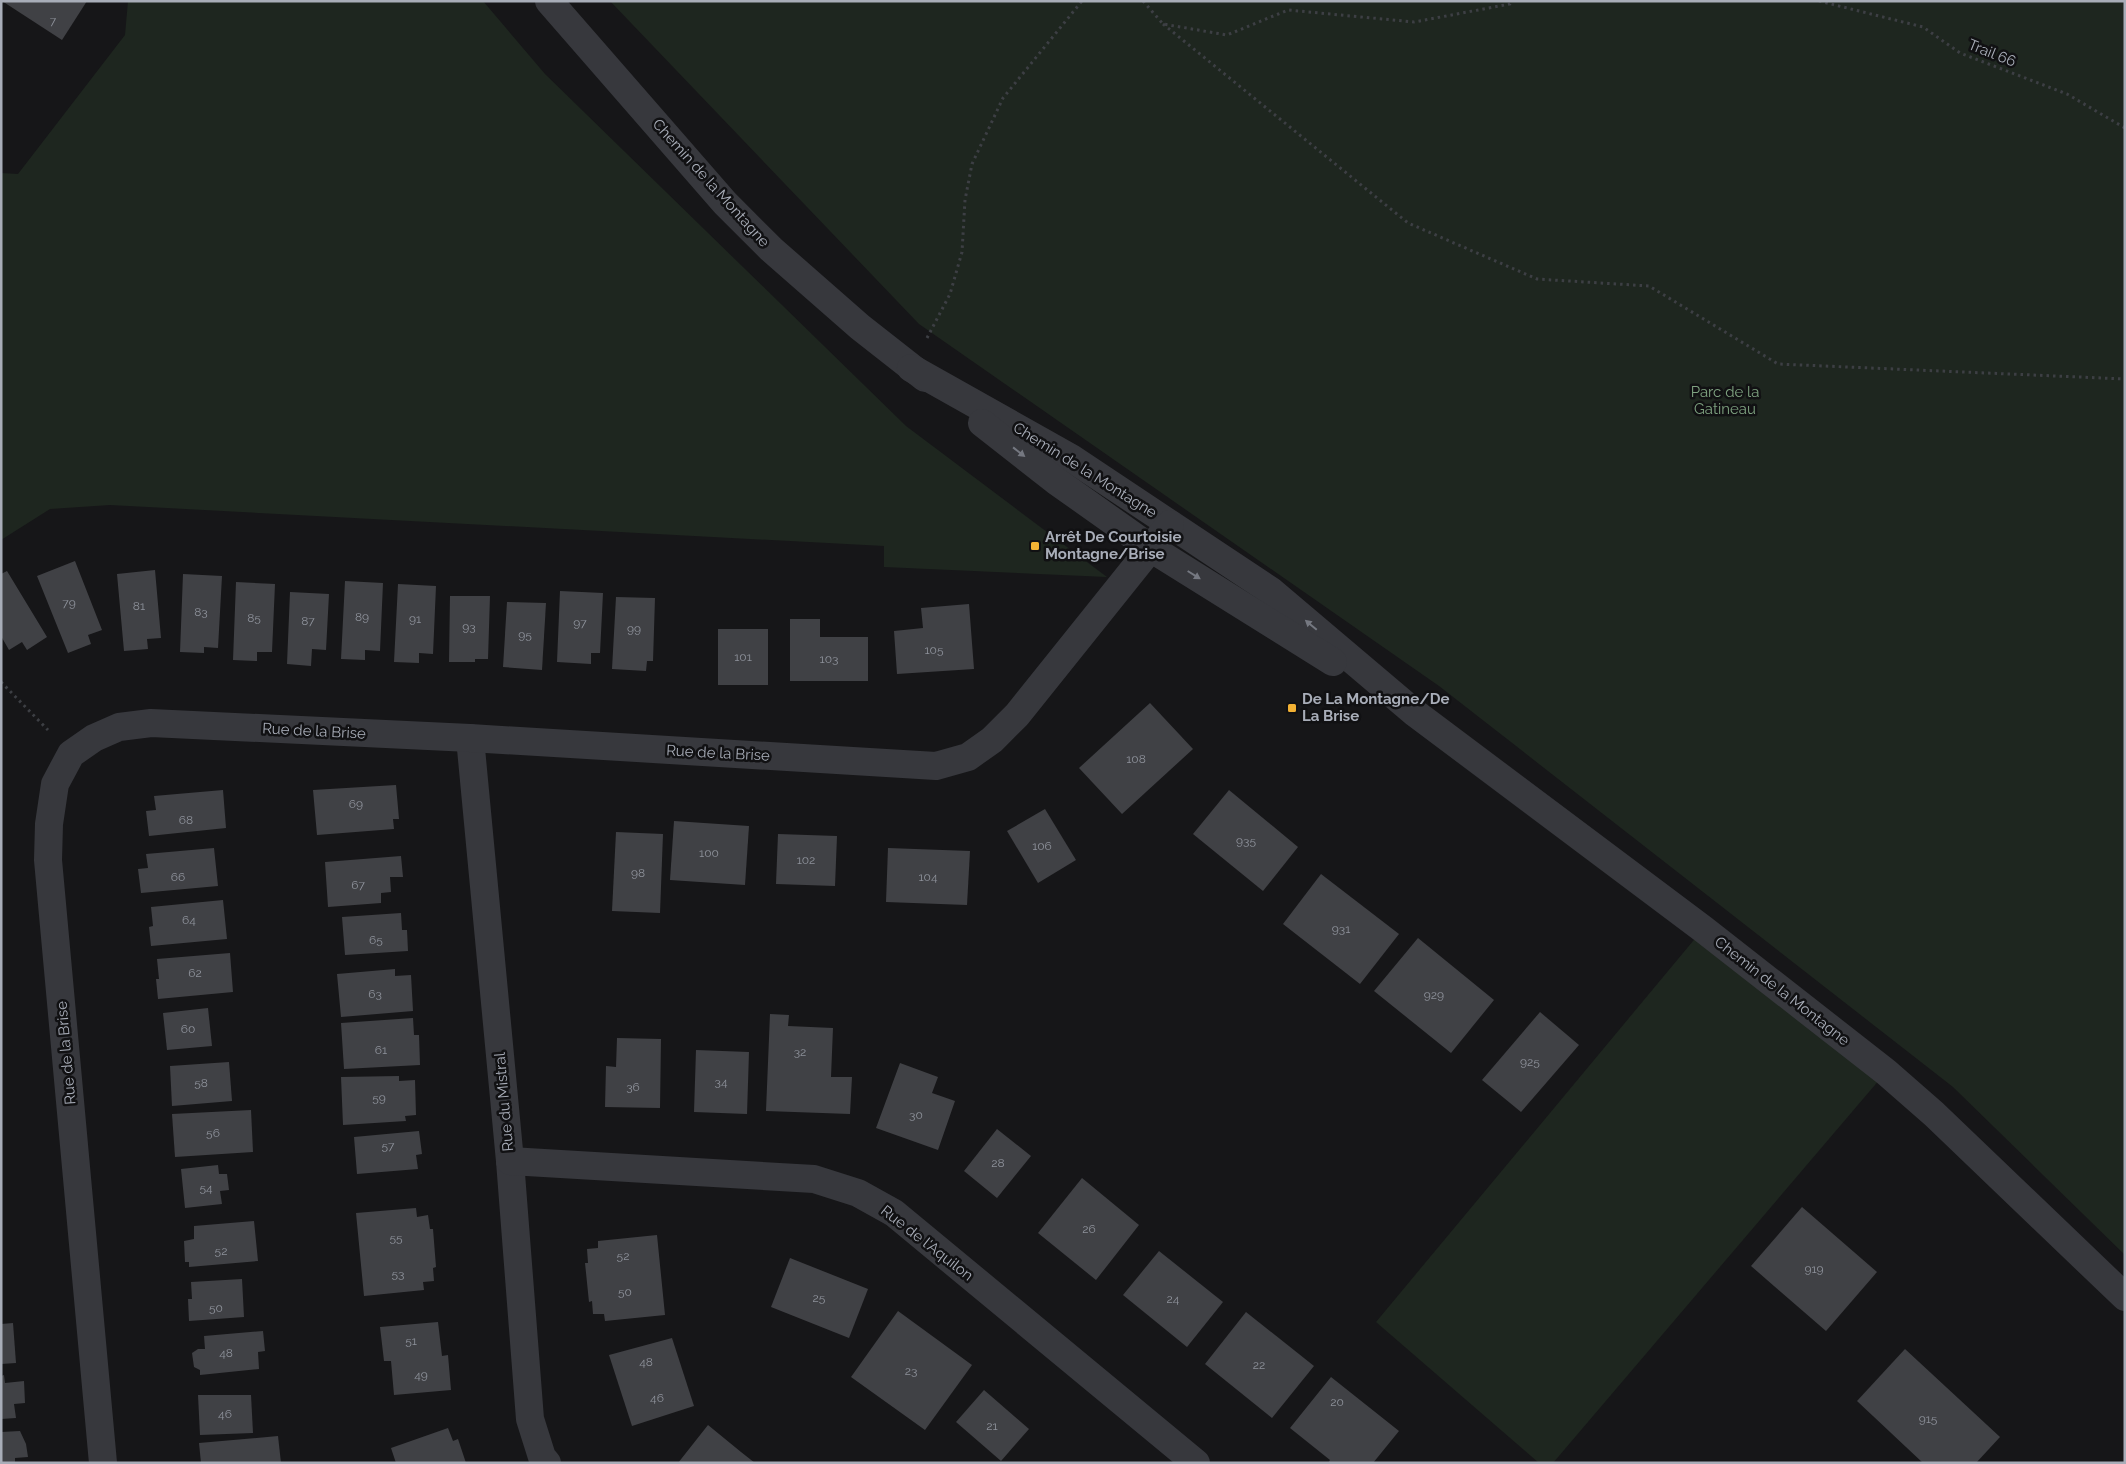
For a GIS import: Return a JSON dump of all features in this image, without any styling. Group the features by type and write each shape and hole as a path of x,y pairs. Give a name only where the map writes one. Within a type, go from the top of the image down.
{"street":[{"name":"Chemin de la Montagne","path":"549,1 725,203 764,243 860,327 1056,481 1152,549 1415,713"},
{"name":"Chemin de la Montagne","path":"912,368 1071,458 1270,591 1415,713 1703,929 1886,1072 1934,1114 2125,1297"},
{"name":"Rue de la Brise","path":"103,1463 48,860 49,824 55,784 71,754 94,738 119,727 151,724 470,738 936,766 968,758 992,740 1016,715 1152,549 1170,524"},
{"name":"Rue du Mistral","path":"470,738 510,1160 530,1419 542,1456 547,1463"},
{"name":"Rue de l'Aquilon","path":"510,1160 814,1179 858,1193 894,1214 1196,1463"}],"path":[{"path":"912,368 950,294 962,252 965,200 972,164 1003,98 1082,1"},
{"path":"1143,1 1163,24 1408,224 1537,280 1649,286 1778,364 2125,379"},
{"path":"1163,24 1227,34 1288,10 1414,22 1510,4 1512,1"},
{"name":"Trail 66","path":"1819,1 1923,27 1960,53 2067,94 2125,128"},
{"path":"1,682 71,754"}],"green space":[{"path":"128,1 483,1 545,74 906,426 1107,577 884,567 884,546 110,505 50,509 1,540 1,173 18,174 125,35"},
{"name":"Parc de la Gatineau","path":"610,1 2125,1 2125,1255 1953,1087 1439,686 919,324"},
{"path":"1703,929 1886,1072 1553,1463 1539,1463 1376,1322"}],"building":[{"path":"2,1 87,1 62,40"},
{"path":"75,561 102,630 88,635 91,644 68,653 37,576"},
{"path":"155,570 161,638 147,639 148,649 124,651 117,574"},
{"path":"7,571 47,637 27,650 22,642 9,650 1,636 1,574"},
{"path":"183,574 222,576 218,648 204,647 204,653 180,652"},
{"path":"345,581 383,583 380,651 365,650 365,660 341,659"},
{"path":"236,582 275,584 272,652 257,652 257,661 233,660"},
{"path":"398,584 436,586 433,654 419,653 419,663 394,662"},
{"path":"560,591 603,593 600,653 591,653 591,664 557,662"},
{"path":"290,592 329,594 326,650 312,649 311,666 287,664"},
{"path":"450,596 490,596 488,659 475,659 475,662 449,662"},
{"path":"616,597 655,598 653,661 647,661 646,671 612,669"},
{"path":"507,602 546,603 542,670 503,667"},
{"path":"969,604 974,669 897,674 894,631 923,628 921,608"},
{"path":"790,619 820,619 820,637 868,637 868,681 790,681"},
{"path":"718,629 768,629 768,685 718,685"},
{"path":"1150,703 1193,749 1122,814 1079,768"},
{"path":"396,785 399,819 393,819 394,829 317,835 313,790"},
{"path":"223,790 226,828 149,836 146,811 156,810 154,796"},
{"path":"1229,790 1298,847 1263,891 1193,834"},
{"path":"1045,809 1076,860 1038,883 1007,831"},
{"path":"674,821 749,826 745,885 670,880"},
{"path":"616,832 663,834 660,913 612,911"},
{"path":"778,834 837,836 835,886 776,884"},
{"path":"214,848 218,886 141,893 138,869 148,868 146,854"},
{"path":"888,848 970,851 967,905 886,902"},
{"path":"401,856 403,877 390,877 391,892 381,893 381,903 328,907 325,862"},
{"path":"1321,874 1399,934 1360,984 1283,924"},
{"path":"223,900 227,939 151,946 149,927 153,926 151,907"},
{"path":"401,913 402,930 407,930 408,951 345,955 342,917"},
{"path":"1418,938 1494,1000 1451,1053 1374,991"},
{"path":"230,953 233,992 158,999 157,959"},
{"path":"395,969 395,976 411,975 413,1011 341,1017 337,974"},
{"path":"208,1008 212,1046 167,1050 163,1013"},
{"path":"1540,1012 1579,1045 1521,1112 1482,1080"},
{"path":"770,1014 789,1015 788,1026 833,1028 831,1077 852,1077 850,1114 766,1111"},
{"path":"413,1018 414,1035 419,1035 420,1065 344,1069 341,1023"},
{"path":"617,1038 661,1039 660,1108 605,1107 606,1066 616,1067"},
{"path":"696,1050 749,1052 747,1114 694,1112"},
{"path":"229,1062 232,1101 172,1106 170,1066"},
{"path":"900,1063 938,1077 932,1093 955,1101 938,1150 876,1128"},
{"path":"399,1076 399,1081 415,1080 416,1115 405,1116 406,1121 343,1125 341,1077"},
{"path":"251,1110 253,1152 175,1157 172,1114"},
{"path":"997,1129 1031,1156 997,1198 964,1171"},
{"path":"419,1131 422,1154 416,1155 418,1169 357,1174 354,1137"},
{"path":"218,1165 219,1174 227,1174 229,1190 220,1191 222,1204 185,1208 181,1169"},
{"path":"1082,1178 1139,1225 1096,1280 1038,1233"},
{"path":"1802,1207 1877,1272 1826,1331 1751,1266"},
{"path":"416,1208 417,1217 428,1215 430,1229 433,1229 436,1267 433,1268 434,1281 423,1282 424,1290 364,1296 356,1213"},
{"path":"254,1221 258,1261 189,1267 189,1262 185,1262 184,1241 194,1239 194,1226"},
{"path":"657,1235 665,1315 605,1321 604,1314 593,1314 592,1301 589,1302 585,1263 588,1263 587,1249 598,1248 598,1241"},
{"path":"1159,1251 1223,1302 1187,1347 1123,1295"},
{"path":"790,1258 868,1289 849,1338 771,1307"},
{"path":"242,1279 244,1317 189,1321 188,1299 192,1299 191,1282"},
{"path":"898,1311 972,1365 925,1430 851,1377"},
{"path":"1246,1312 1314,1366 1272,1418 1205,1364"},
{"path":"438,1322 442,1356 448,1355 451,1390 394,1395 391,1361 384,1361 380,1327"},
{"path":"13,1323 16,1363 1,1364 1,1324"},
{"path":"263,1331 265,1351 258,1352 259,1369 200,1375 200,1370 194,1367 192,1353 198,1349 205,1349 204,1336"},
{"path":"672,1338 694,1406 632,1426 609,1355"},
{"path":"1905,1349 2000,1437 1976,1463 1923,1463 1857,1401"},
{"path":"4,1375 5,1383 24,1381 25,1403 14,1404 16,1418 1,1419 1,1376"},
{"path":"1331,1377 1399,1431 1373,1463 1328,1463 1330,1460 1290,1428"},
{"path":"984,1390 1029,1429 1001,1461 956,1422"},
{"path":"198,1395 251,1395 253,1433 200,1435"},
{"path":"708,1425 741,1452 755,1463 678,1463"},
{"path":"448,1428 453,1441 458,1439 466,1463 396,1463 391,1448"},
{"path":"20,1431 26,1444 28,1457 15,1458 15,1463 1,1463 1,1432"},
{"path":"278,1436 281,1463 201,1463 199,1443"}],"place":[{"name":"Arrêt De Courtoisie Montagne/Brise","path":"1035,546"},
{"name":"De La Montagne/De La Brise","path":"1292,708"}]}
